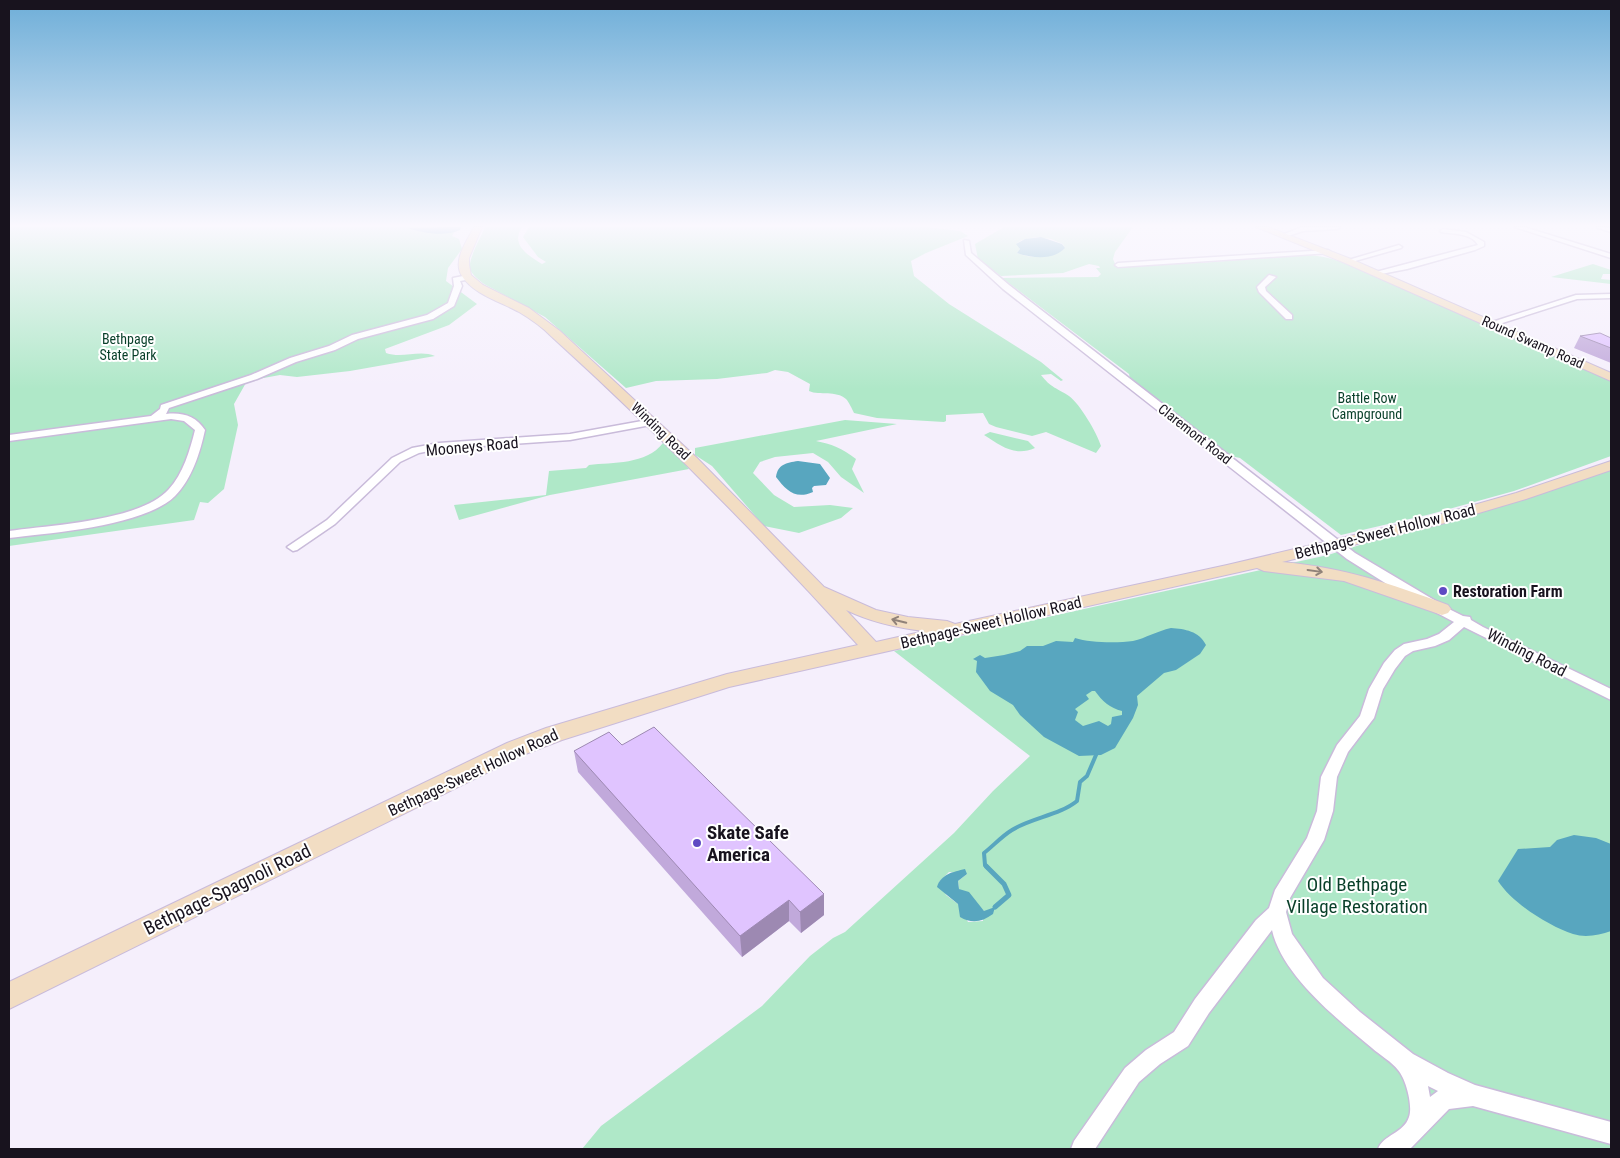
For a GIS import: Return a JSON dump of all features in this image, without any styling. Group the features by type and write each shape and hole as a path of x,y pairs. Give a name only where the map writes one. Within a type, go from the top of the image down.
{"main road":[{"name":"Winding Road","path":"472,281 532,314 653,422 872,649"},
{"name":"Round Swamp Road","path":"1394,281 1611,377"},
{"name":"Bethpage-Sweet Hollow Road","path":"382,814 515,749 554,734 726,682 1249,565 1448,518 1521,496 1611,465"},
{"path":"1249,565 1313,570 1346,576 1395,591 1442,609"},
{"path":"812,585 870,614 908,623 965,628"},
{"name":"Bethpage-Spagnoli Road","path":"9,996 382,814"}],"street":[{"path":"155,417 165,410 164,407 254,377 293,360 332,348 370,333 430,317 451,304 458,286 456,281"},
{"name":"Claremont Road","path":"999,281 1277,500 1374,571 1442,609"},
{"path":"1266,281 1261,287 1263,292 1289,317"},
{"path":"1490,324 1576,296 1611,296"},
{"path":"9,438 171,416 191,420 200,430 179,487 163,502 135,515 118,519 9,535"},
{"name":"Mooneys Road","path":"293,547 331,522 396,460 416,450 439,446 570,437 653,422"},
{"name":"Winding Road","path":"1442,609 1611,695"},
{"path":"1464,620 1444,637 1430,644 1409,648 1400,653 1389,666 1376,689 1367,718 1342,749 1329,777 1325,811 1315,840 1281,896 1277,912 1283,937 1298,963 1316,985 1353,1019 1405,1061 1474,1096 1611,1133"},
{"path":"1082,1149 1132,1075 1153,1057 1181,1039 1202,1006 1263,926 1277,912"},
{"path":"1405,1061 1419,1090 1420,1121"},
{"path":"1389,1149 1406,1139 1420,1121 1444,1099 1474,1096"}],"green space":[{"name":"Bethpage State Park","path":"9,281 446,281 477,304 449,325 385,349 386,353 392,355 423,353 435,356 350,371 297,377 280,375 247,381 234,404 238,425 224,489 208,503 200,502 194,520 9,546"},
{"path":"481,281 920,281 949,304 1041,362 1063,380 1061,381 1051,374 1041,375 1078,405 1101,446 1096,453 1046,432 1032,436 996,427 989,424 983,413 946,415 946,421 944,422 877,418 854,413 847,400 842,396 809,391 810,384 788,372 775,370 767,373 717,379 656,381 626,388 545,317"},
{"name":"Battle Row Campground","path":"1006,281 1390,281 1611,380 1611,456 1514,491 1431,514 1341,535 1240,458 1231,456 1130,379 1129,374"},
{"path":"1586,281 1611,281 1611,284"},
{"path":"845,420 897,424 816,441 836,447 856,459 852,469 864,493 841,477 828,462 813,453 775,457 760,462 753,473 774,495 794,507 830,505 853,508 841,518 799,533 764,526 712,466 695,455 695,448"},
{"path":"990,432 1028,441 1035,448 1021,451 1008,449 984,435"},
{"path":"663,443 669,445 689,469 550,495 459,520 454,505 546,495 549,471 586,468 589,465 618,463 638,459 656,450"},
{"name":"Old Bethpage Village Restoration","path":"1611,466 1611,1149 582,1149 601,1126 762,1006 810,956 833,938 845,932 954,833 993,791 1030,756 894,651 1328,555","holes":["949,872 967,874 958,881 959,889 984,911 983,921 968,922 958,904 946,895 939,882"]}],"water":[{"path":"798,461 820,464 830,478 826,485 814,486 812,488 813,492 801,495 787,490 776,477 777,473 783,465"},
{"path":"1176,628 1196,634 1206,645 1200,654 1176,670 1164,673 1137,696 1138,705 1133,718 1115,748 1101,755 1079,756 1044,737 1020,715 1013,705 990,691 976,672 977,661 973,659 980,655 985,658 1004,655 1020,651 1027,646 1043,646 1056,641 1073,642 1075,638 1104,642 1133,641 1166,629","holes":["1095,691 1107,704 1122,711 1122,715 1112,717 1111,724 1108,726 1099,721 1083,726 1075,720 1078,712 1075,709 1089,699 1086,695"]},
{"path":"1574,835 1596,838 1611,844 1611,931 1588,936 1573,934 1563,930 1532,913 1512,897 1498,881 1518,849 1550,847 1557,840"},
{"path":"965,869 967,874 958,881 959,889 969,892 984,911 995,907 993,914 985,919 969,921 960,917 958,904 937,887 944,876"}],"building":[{"path":"1600,333 1611,338 1611,348 1580,336"},
{"name":"Skate Safe America","path":"654,727 824,894 800,912 789,900 740,936 574,751 609,732 622,745"}],"waterway":[{"path":"995,907 1009,895 1004,884 985,865 984,853 1012,830 1062,810 1077,801 1080,782 1087,776 1096,755"}],"place":[{"name":"Restoration Farm","path":"1443,591"},
{"name":"Skate Safe America","path":"697,843"}]}
